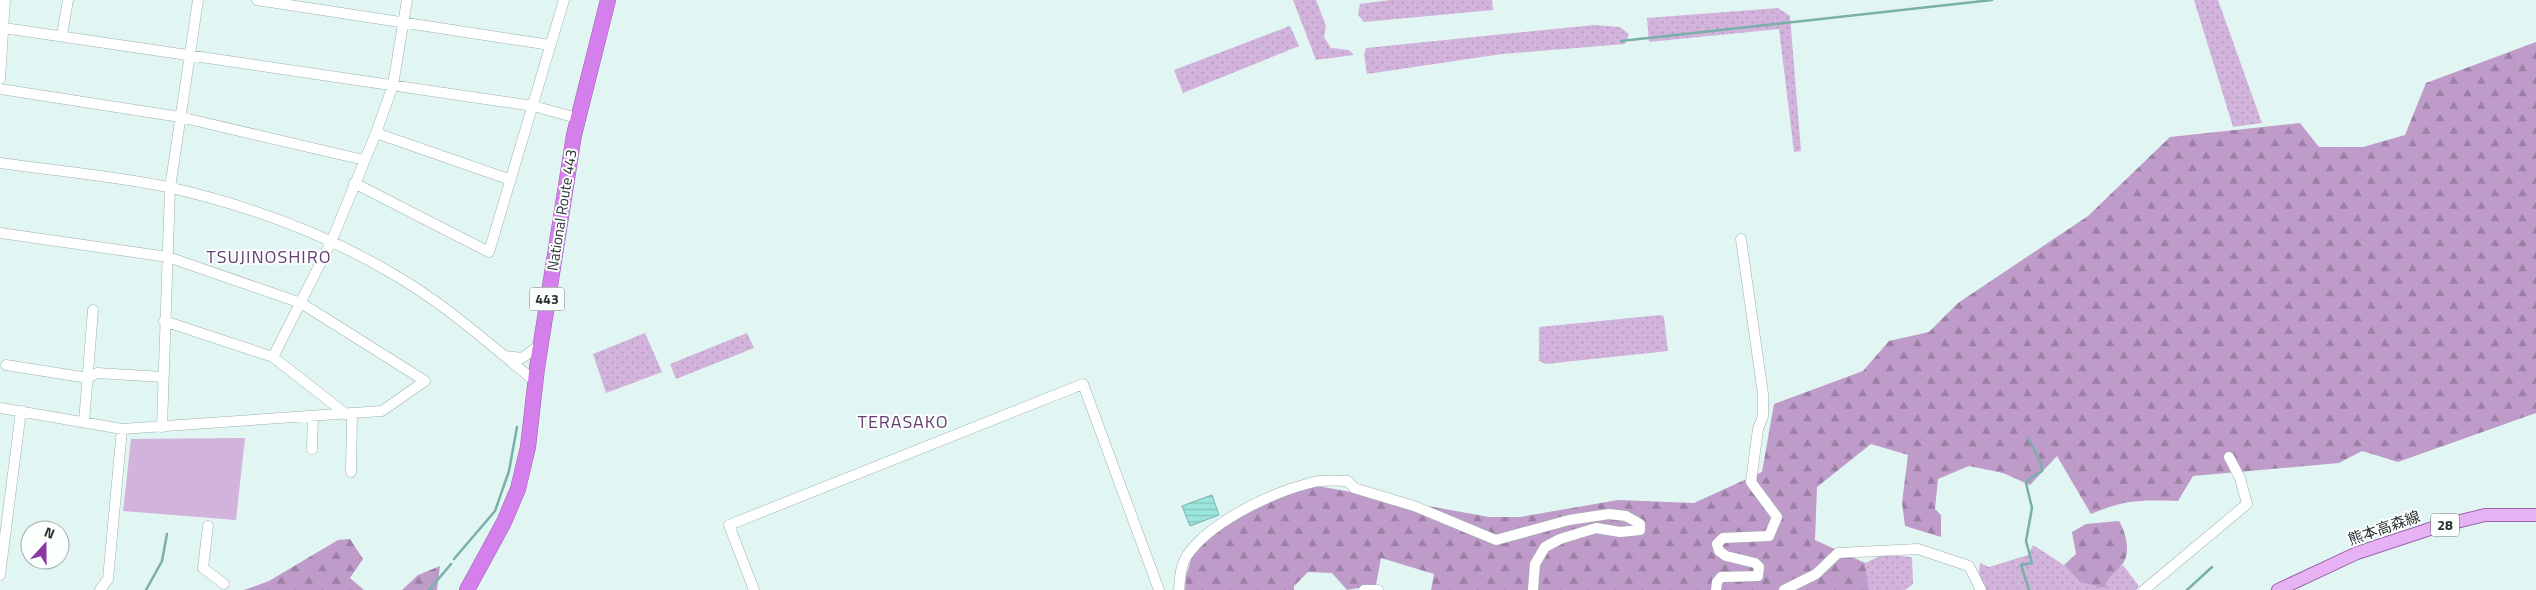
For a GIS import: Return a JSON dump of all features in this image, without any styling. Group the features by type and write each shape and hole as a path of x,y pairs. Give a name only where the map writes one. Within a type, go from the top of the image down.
{"highway":[{"name":"National Route 443","path":"467,590 504,522 518,489 528,446 540,345 577,118 608,0"}],"main road":[{"name":"熊本高森線","path":"2278,590 2357,552 2436,527 2485,514 2536,515"}],"street":[{"path":"0,79 5,0"},
{"path":"62,35 68,0"},
{"path":"162,426 164,321 170,188 198,0"},
{"path":"263,0 550,45"},
{"path":"273,357 332,240 376,132 393,85 407,0"},
{"path":"354,183 489,252 564,0"},
{"path":"4,28 191,54 533,106 577,118"},
{"path":"0,90 180,117 364,160"},
{"path":"376,132 511,180"},
{"path":"0,163 170,188 234,204 332,240 395,274 445,308 535,381"},
{"path":"0,233 168,258 301,303 425,381 382,411 122,429 0,408"},
{"path":"1716,590 1717,582 1721,577 1758,576 1759,567 1755,564 1726,556 1719,551 1717,544 1723,538 1769,536 1777,517 1751,482 1758,429 1763,416 1762,394 1740,239"},
{"path":"84,422 92,310"},
{"path":"164,321 273,357 349,414"},
{"path":"504,356 522,358 540,345"},
{"path":"6,365 88,378 97,373 163,376"},
{"path":"754,590 729,524 1083,384 1159,590"},
{"path":"0,575 21,411"},
{"path":"349,414 351,472"},
{"path":"312,449 313,416"},
{"path":"100,590 108,579 122,429"},
{"path":"2144,590 2247,504 2240,478 2229,457"},
{"path":"1179,590 1180,571 1186,557 1210,531 1254,505 1311,482 1348,481 1354,488 1414,506 1496,540 1569,520 1609,514 1626,516 1640,524 1640,530 1620,532 1596,528 1560,539 1546,547 1535,564 1533,590"},
{"path":"208,526 203,568 224,584"},
{"path":"1784,590 1816,574 1838,553 1893,551 1904,548 1934,552 1969,566 1981,590"},
{"path":"1364,590 1378,590"}],"shaded area":[{"path":"1293,0 1316,0 1326,26 1324,37 1331,48 1349,50 1354,55 1316,60"},
{"path":"1390,0 1492,0 1493,10 1364,22 1358,15 1360,4"},
{"path":"2194,0 2218,0 2262,123 2233,127"},
{"path":"1778,8 1790,16 1801,151 1794,152 1779,29 1649,42 1647,18"},
{"path":"1594,25 1620,27 1629,34 1625,44 1502,54 1367,74 1364,54 1366,48"},
{"path":"1290,26 1299,46 1183,93 1174,70"},
{"path":"1661,315 1664,317 1668,351 1546,364 1539,361 1539,327"},
{"path":"645,333 662,372 606,393 593,354"},
{"path":"747,333 754,348 676,379 670,364"},
{"path":"245,438 236,520 123,511 131,439"},
{"path":"2033,545 2064,565 2080,582 2107,578 2123,565 2139,586 2136,590 1984,590 1979,572 1980,563 1989,567 2028,555"},
{"path":"1883,555 1912,557 1913,584 1905,590 1869,590 1865,563"}],"green space":[{"path":"2536,42 2536,413 2398,462 2362,451 2339,463 2193,476 2178,501 2134,501 2091,514 2057,456 2030,485 2003,473 1969,466 1938,479 1935,509 1941,515 1941,537 1905,526 1902,503 1908,455 1871,444 1817,487 1815,540 1865,563 1869,590 1431,590 1434,574 1381,558 1376,585 1347,590 1332,573 1308,572 1294,586 1294,590 1185,590 1186,576 1192,556 1214,533 1257,507 1312,485 1489,517 1520,517 1618,500 1694,503 1762,472 1774,404 1863,371 1889,341 1929,332 1958,303 2088,216 2170,137 2300,123 2319,147 2363,147 2405,135 2426,83"},
{"path":"2119,521 2127,544 2124,561 2109,578 2105,588 2080,582 2064,565 2076,554 2072,532 2086,524"},
{"path":"350,539 363,559 350,578 364,590 244,590 269,581 338,540"},
{"path":"440,566 437,590 402,590 418,575"}],"water":[{"path":"1212,495 1219,515 1190,526 1182,506"}],"waterway":[{"path":"1621,41 1992,0"},
{"path":"454,559 495,511 509,471 517,427"},
{"path":"2028,438 2041,463 2042,471 2026,483 2032,508 2026,541 2032,563 2021,565 2029,590"},
{"path":"146,590 162,561 167,534"},
{"path":"429,590 451,564"},
{"path":"2187,590 2212,567"}],"district":[{"name":"TSUJINOSHIRO","path":"269,257"},
{"name":"TERASAKO","path":"903,422"}]}
